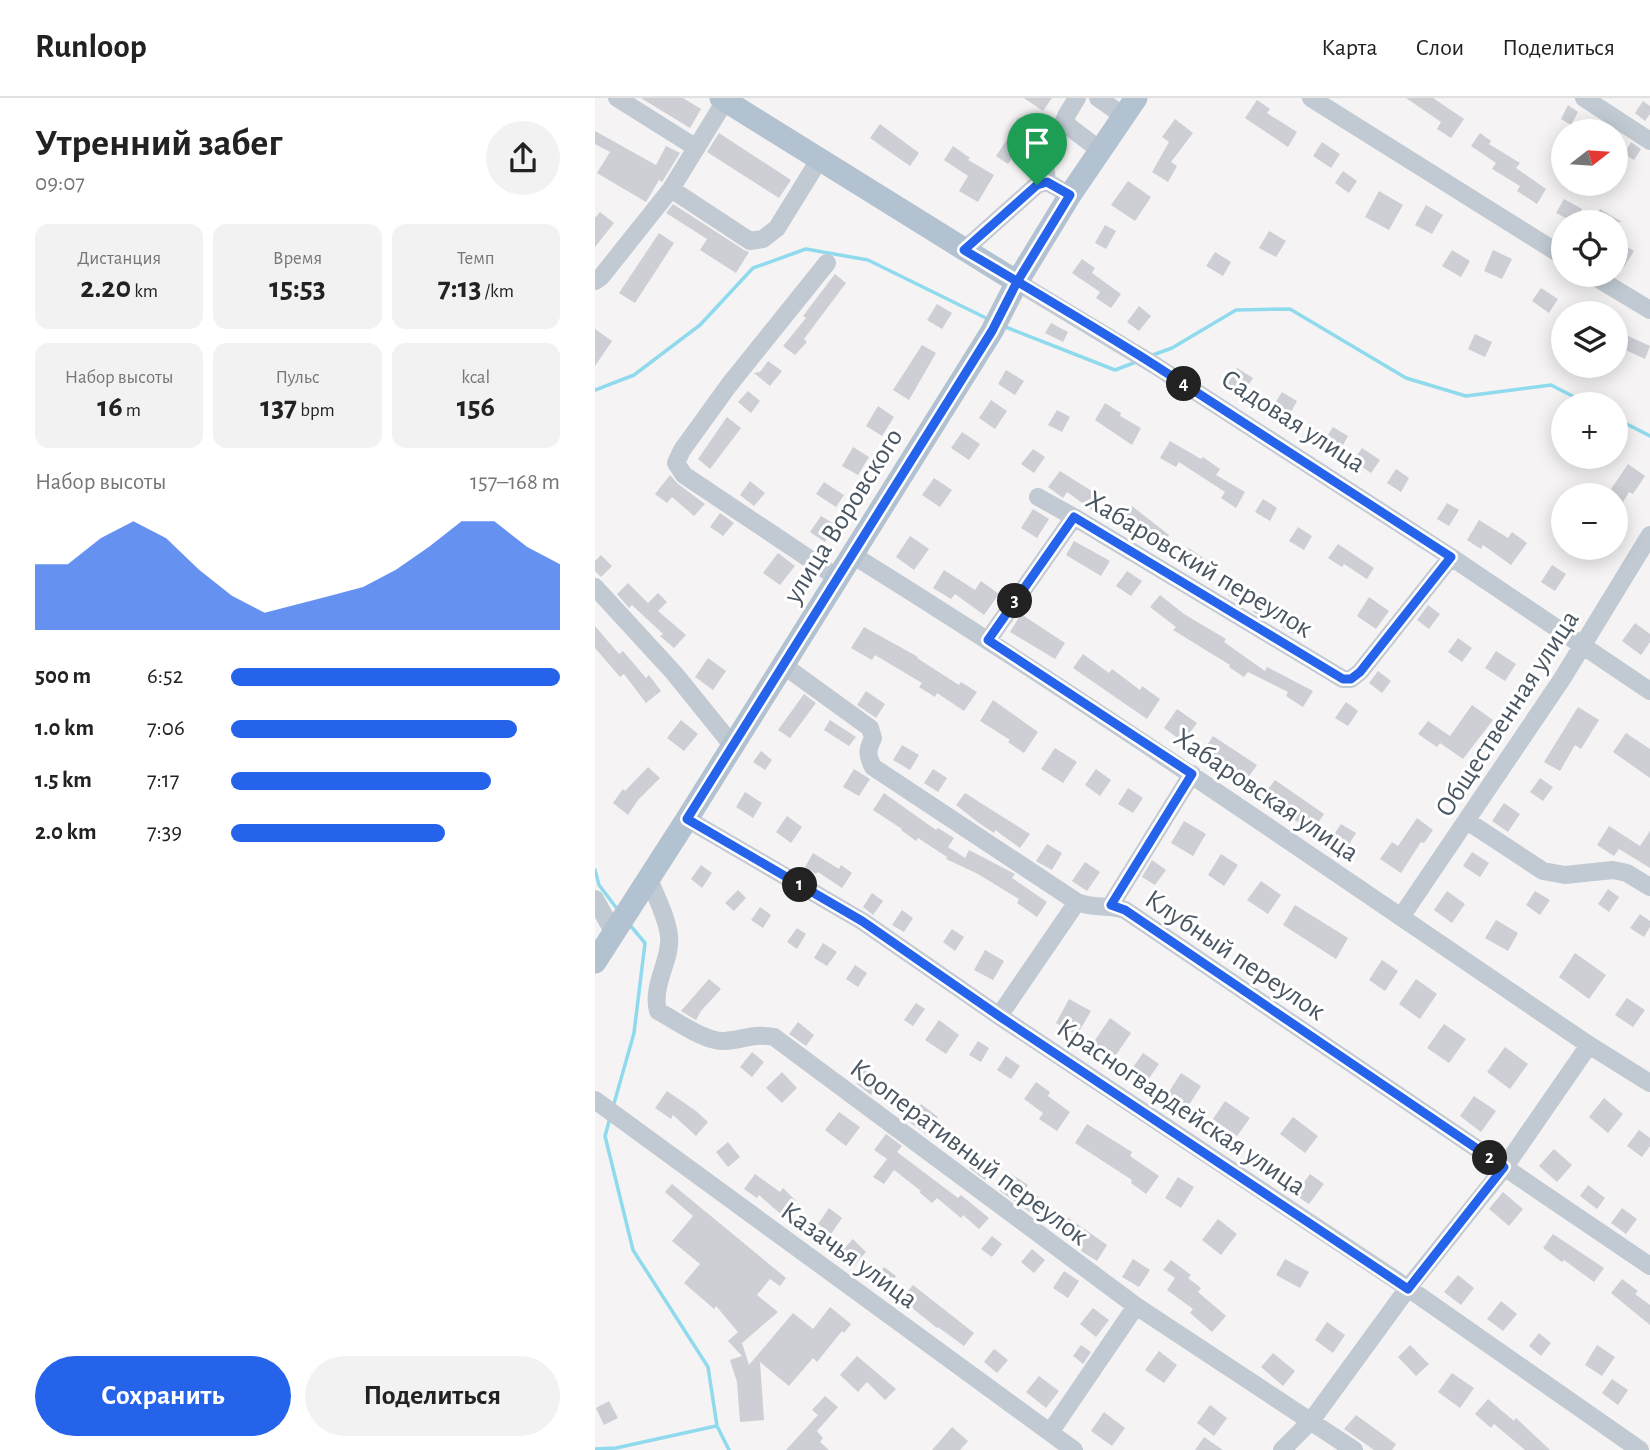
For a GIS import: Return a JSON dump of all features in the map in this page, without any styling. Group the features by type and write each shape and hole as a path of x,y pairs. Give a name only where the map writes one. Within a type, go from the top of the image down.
{"main road":[{"name":"Садовая улица","path":"723,99 1017,282"},
{"name":"улица Воровского","path":"595,962 992,331 1017,282 1070,195 1131,107"}],"street":[{"path":"617,98 695,147"},
{"path":"1047,182 1044,155 1077,98"},
{"path":"1098,98 1131,107"},
{"path":"1311,98 1551,248"},
{"path":"1584,98 1650,141"},
{"path":"595,281 601,277 670,189 723,99"},
{"path":"1065,119 1067,125 1101,151"},
{"path":"670,189 750,241 763,239 777,228 819,159"},
{"path":"964,250 1037,185 1047,182 1070,195"},
{"path":"827,263 729,385 682,450 676,463 684,475 838,578"},
{"name":"Садовая улица","path":"1017,282 1156,366 1451,557 1650,691"},
{"path":"1612,287 1650,310"},
{"name":"Хабаровский переулок","path":"1038,497 1335,676 1351,679 1360,672 1451,557"},
{"path":"988,640 1074,517"},
{"name":"Общественная улица","path":"1401,917 1582,647 1650,535"},
{"name":"Хабаровская улица","path":"851,554 1192,774 1589,1045 1650,1083"},
{"path":"595,587 674,673 733,746"},
{"name":"Клубный переулок","path":"783,665 870,728 873,738 868,748 868,757 873,767 1077,902 1091,907 1111,905 1125,910 1650,1266"},
{"path":"1111,905 1192,774"},
{"name":"Красногвардейская улица","path":"687,819 862,921 999,1016 1408,1289 1640,1450"},
{"path":"1467,821 1543,871 1565,876 1613,870 1627,873 1650,887"},
{"name":"Кооперативный переулок","path":"649,879 670,938 655,1000 658,1011 701,1034 722,1041 757,1034 774,1037 1136,1306 1354,1450"},
{"path":"595,898 614,933"},
{"path":"999,1016 1077,902"},
{"path":"1282,1450 1311,1421 1408,1289 1504,1167 1589,1045"},
{"name":"Казачья улица","path":"595,1100 1074,1450"},
{"path":"1051,1431 1136,1306"}],"building":[{"path":"641,98 683,98 701,109 690,128"},
{"path":"1024,98 1052,98 1043,111"},
{"path":"1406,98 1433,98 1464,119 1451,138 1437,129 1441,122"},
{"path":"1257,100 1270,109 1267,113 1297,132 1288,147 1245,118"},
{"path":"1643,101 1650,106 1650,114 1645,121 1635,113"},
{"path":"1568,105 1578,112 1574,119 1561,119"},
{"path":"1018,118 1031,126 1008,164 996,156"},
{"path":"1175,119 1193,133 1171,162 1177,166 1168,182 1152,172 1169,142 1162,137"},
{"path":"880,124 919,153 910,166 870,138"},
{"path":"595,131 656,165 666,146 680,153 646,202 597,173 610,152 595,144"},
{"path":"719,133 791,180 779,198 707,152"},
{"path":"1480,133 1491,141 1489,144 1520,163 1516,168 1546,189 1537,204 1517,191 1520,186 1492,169 1496,163 1471,146"},
{"path":"1322,142 1340,154 1331,168 1313,156"},
{"path":"1631,142 1641,149 1634,160 1628,156"},
{"path":"953,146 970,158 968,160 994,175 978,202 959,191 968,176 944,160"},
{"path":"1343,171 1357,181 1349,193 1335,183"},
{"path":"1128,181 1151,197 1135,221 1111,205"},
{"path":"1379,191 1403,205 1389,230 1365,217"},
{"path":"1564,199 1582,209 1581,210 1558,210"},
{"path":"673,204 749,252 736,273 700,250 707,239 666,213"},
{"path":"1426,205 1443,215 1432,234 1415,225"},
{"path":"600,212 614,223 595,247 595,218"},
{"path":"1105,225 1116,231 1106,249 1095,243"},
{"path":"1269,231 1286,241 1276,257 1259,248"},
{"path":"659,233 674,243 635,303 619,293"},
{"path":"1628,247 1634,251 1628,261"},
{"path":"1452,250 1470,261 1461,277 1442,266"},
{"path":"1493,250 1512,259 1502,279 1484,271"},
{"path":"1215,252 1231,262 1223,276 1206,266"},
{"path":"1082,259 1095,268 1092,273 1121,294 1111,308 1096,298 1100,292 1072,273"},
{"path":"835,274 846,283 804,339 807,342 795,355 783,346 806,318 803,316"},
{"path":"1541,288 1558,299 1551,301 1549,313 1532,301"},
{"path":"937,304 952,313 942,329 927,320"},
{"path":"1139,306 1151,316 1139,331 1127,322"},
{"path":"1051,323 1068,332 1063,342 1045,333"},
{"path":"595,329 612,341 595,366"},
{"path":"1475,334 1492,342 1485,357 1468,349"},
{"path":"1628,336 1650,346 1645,359 1628,351"},
{"path":"922,345 936,353 909,400 893,390"},
{"path":"768,361 782,371 770,386 754,373 760,372"},
{"path":"1237,368 1253,378 1243,394 1227,384"},
{"path":"1006,370 1024,381 1015,395 998,384"},
{"path":"748,391 760,401 751,413 738,402"},
{"path":"1282,392 1297,401 1288,417 1272,408"},
{"path":"991,400 1007,411 995,429 979,418"},
{"path":"1105,403 1121,413 1120,416 1141,428 1132,445 1095,420"},
{"path":"878,406 894,417 882,436 866,426"},
{"path":"1057,410 1070,417 1062,432 1048,425"},
{"path":"727,417 741,428 710,469 698,459"},
{"path":"1333,427 1348,436 1338,454 1322,444"},
{"path":"962,432 980,444 969,460 951,448"},
{"path":"1170,441 1201,459 1203,457 1220,469 1216,475 1245,492 1236,508 1221,498 1225,492 1179,462 1176,467 1160,458"},
{"path":"853,447 869,457 858,475 842,466"},
{"path":"1362,448 1380,460 1371,473 1353,461"},
{"path":"1033,449 1045,457 1034,473 1021,464"},
{"path":"1628,464 1645,476 1633,494 1628,494 1628,483 1615,483 1625,469 1628,469"},
{"path":"1396,469 1409,478 1401,492 1387,483"},
{"path":"1060,471 1101,497 1092,510 1067,492 1063,498 1048,487"},
{"path":"670,475 705,504 694,516 672,497 667,503 655,494"},
{"path":"934,478 952,490 940,507 922,495"},
{"path":"750,481 765,493 754,506 740,495"},
{"path":"824,482 844,495 836,507 816,494"},
{"path":"1263,499 1277,508 1270,521 1255,512"},
{"path":"1447,503 1459,510 1449,526 1437,519"},
{"path":"1132,506 1169,535 1159,550 1122,520"},
{"path":"1033,509 1049,519 1037,538 1021,528"},
{"path":"720,513 734,523 723,536 710,527"},
{"path":"821,516 836,525 825,542 810,532"},
{"path":"1479,520 1508,538 1512,532 1527,543 1511,565 1483,545 1481,549 1467,540"},
{"path":"1298,527 1312,536 1304,550 1289,541"},
{"path":"910,536 929,549 914,570 896,557"},
{"path":"1074,541 1110,561 1101,576 1066,555"},
{"path":"1338,544 1374,568 1367,579 1344,564 1342,567 1328,558"},
{"path":"1187,547 1220,569 1211,583 1178,562"},
{"path":"778,553 795,566 780,585 763,573"},
{"path":"601,555 612,566 601,577 595,571 595,561"},
{"path":"1552,565 1566,574 1555,591 1541,582"},
{"path":"944,570 975,590 981,581 999,594 984,615 955,594 951,599 933,588"},
{"path":"1127,571 1142,581 1131,596 1116,586"},
{"path":"1237,580 1246,586 1237,601 1228,595"},
{"path":"628,583 648,603 658,593 667,602 658,611 686,635 674,648 660,636 663,634 632,605 629,608 617,594"},
{"path":"1160,595 1184,614 1226,639 1224,642 1265,671 1267,667 1313,691 1303,707 1286,696 1288,692 1248,672 1244,677 1229,667 1230,665 1173,630 1176,627 1150,607"},
{"path":"1262,597 1271,603 1262,617 1253,612"},
{"path":"1369,597 1389,611 1376,629 1357,616"},
{"path":"1428,605 1440,614 1429,629 1417,620"},
{"path":"1289,611 1304,620 1295,635 1280,626"},
{"path":"1021,614 1065,643 1055,659 1010,632"},
{"path":"1635,623 1650,634 1650,642 1641,655 1622,641"},
{"path":"595,626 619,654 623,651 646,678 649,675 661,691 646,703 624,674 620,677 595,648"},
{"path":"864,627 918,657 959,685 961,682 977,692 964,711 937,693 935,697 919,687 922,683 875,655 872,660 851,648"},
{"path":"1458,638 1472,648 1462,662 1448,652"},
{"path":"1496,651 1516,664 1505,681 1485,668"},
{"path":"1083,654 1109,673 1112,669 1140,690 1142,686 1160,699 1147,719 1073,668"},
{"path":"708,658 726,671 713,690 695,677"},
{"path":"1378,671 1391,681 1382,693 1369,683"},
{"path":"866,691 885,704 876,718 857,705"},
{"path":"804,694 816,703 790,738 778,730"},
{"path":"993,700 1038,732 1024,753 1008,742 1010,740 980,721"},
{"path":"1346,702 1358,711 1348,726 1335,718"},
{"path":"1472,705 1493,720 1463,759 1440,743 1437,747 1418,734 1428,721 1450,736"},
{"path":"1578,707 1599,720 1581,749 1575,745 1560,771 1544,762"},
{"path":"1177,709 1197,723 1183,742 1164,728"},
{"path":"681,720 698,734 684,751 667,738"},
{"path":"830,720 856,737 849,746 824,730"},
{"path":"1626,733 1650,749 1650,778 1613,752"},
{"path":"1213,736 1257,765 1245,782 1202,753"},
{"path":"902,745 919,755 910,770 893,760"},
{"path":"1055,748 1077,762 1063,783 1041,769"},
{"path":"761,751 772,760 765,770 753,762"},
{"path":"648,767 660,778 638,800 628,815 613,803 623,789 625,791"},
{"path":"854,769 870,779 859,796 843,787"},
{"path":"933,769 947,778 938,792 924,783"},
{"path":"1096,769 1111,780 1100,796 1085,785"},
{"path":"1540,778 1553,787 1543,801 1530,792"},
{"path":"1275,780 1324,814 1312,832 1262,797"},
{"path":"1128,788 1143,798 1133,813 1118,804"},
{"path":"745,792 762,803 753,818 736,807"},
{"path":"884,793 936,830 938,828 954,838 948,847 965,858 969,850 1015,874 1012,878 1047,902 1037,917 1017,903 1019,899 978,874 946,859 947,857 918,838 916,841 873,810"},
{"path":"965,793 1030,834 1020,848 995,830 994,833 979,823 956,805"},
{"path":"1504,803 1520,814 1508,832 1492,821"},
{"path":"787,816 802,827 791,843 776,832"},
{"path":"1417,818 1433,830 1424,843 1421,842 1401,873 1380,859 1392,842 1398,846"},
{"path":"1184,821 1206,834 1193,856 1171,843"},
{"path":"1341,824 1356,833 1346,849 1331,839"},
{"path":"1609,826 1640,846 1650,831 1650,868 1619,849 1614,856 1597,845"},
{"path":"1047,844 1062,853 1052,870 1036,861"},
{"path":"1472,852 1489,863 1480,877 1463,866"},
{"path":"813,853 839,869 841,865 852,873 842,888 805,867"},
{"path":"1221,854 1238,865 1224,886 1208,875"},
{"path":"1152,860 1166,870 1155,885 1142,877"},
{"path":"1085,862 1100,872 1087,891 1072,881"},
{"path":"701,865 712,873 702,888 691,879"},
{"path":"1261,881 1281,895 1268,914 1247,900"},
{"path":"1608,889 1619,897 1609,912 1598,904"},
{"path":"738,890 746,898 734,911 725,903"},
{"path":"1447,891 1465,904 1452,923 1434,910"},
{"path":"1535,891 1550,900 1540,915 1526,905"},
{"path":"872,893 883,901 873,915 863,907"},
{"path":"1295,905 1348,938 1336,959 1283,925"},
{"path":"760,907 771,915 763,928 751,920"},
{"path":"902,910 913,918 904,932 892,925"},
{"path":"1640,914 1650,921 1650,927 1644,937 1630,928"},
{"path":"1496,920 1518,933 1508,951 1485,938"},
{"path":"797,928 806,934 797,949 787,942"},
{"path":"952,929 964,937 955,951 943,942"},
{"path":"823,943 837,952 827,966 814,958"},
{"path":"985,950 1004,961 993,980 974,970"},
{"path":"1575,953 1606,975 1589,999 1559,977"},
{"path":"1382,960 1398,971 1385,991 1369,980"},
{"path":"855,965 867,973 858,987 846,979"},
{"path":"709,979 721,989 696,1020 681,1011"},
{"path":"1416,979 1437,994 1420,1019 1399,1004"},
{"path":"1627,998 1645,1010 1633,1027 1615,1015"},
{"path":"1069,999 1091,1011 1077,1035 1056,1023"},
{"path":"916,1003 925,1009 913,1026 904,1020"},
{"path":"1110,1018 1131,1033 1114,1058 1093,1043"},
{"path":"939,1020 959,1035 946,1054 925,1040"},
{"path":"798,1022 814,1035 806,1046 789,1034"},
{"path":"1444,1024 1466,1039 1449,1063 1427,1048"},
{"path":"978,1041 989,1048 981,1062 969,1055"},
{"path":"1505,1047 1528,1064 1510,1089 1487,1072"},
{"path":"752,1052 764,1062 752,1077 740,1067"},
{"path":"1143,1053 1159,1064 1145,1084 1129,1073"},
{"path":"1006,1056 1020,1066 1011,1079 997,1070"},
{"path":"864,1070 880,1080 871,1095 856,1083"},
{"path":"782,1072 797,1088 782,1103 766,1088"},
{"path":"1181,1073 1201,1086 1187,1108 1167,1095"},
{"path":"1036,1082 1050,1092 1048,1096 1070,1112 1057,1131 1039,1119 1043,1113 1024,1099"},
{"path":"667,1091 708,1122 696,1136 673,1115 671,1119 655,1108"},
{"path":"1474,1096 1496,1111 1481,1132 1460,1116"},
{"path":"1604,1098 1623,1114 1608,1133 1589,1117"},
{"path":"1225,1101 1250,1118 1237,1136 1213,1119"},
{"path":"921,1104 938,1117 926,1134 909,1122"},
{"path":"839,1112 860,1127 846,1146 825,1130"},
{"path":"1293,1117 1318,1136 1305,1153 1280,1134"},
{"path":"1087,1124 1132,1152 1130,1156 1159,1176 1146,1194 1131,1183 1132,1180 1075,1143"},
{"path":"1639,1130 1650,1138 1650,1146 1642,1157 1627,1146"},
{"path":"886,1134 902,1146 897,1152 958,1198 961,1195 989,1218 979,1229 937,1198 932,1203 894,1170 884,1184 873,1177 887,1159 874,1150"},
{"path":"728,1142 740,1157 728,1167 716,1152"},
{"path":"1554,1149 1572,1165 1557,1182 1539,1166"},
{"path":"978,1156 994,1167 985,1180 969,1168"},
{"path":"755,1174 780,1192 783,1188 796,1201 783,1216 759,1195 757,1198 744,1189"},
{"path":"1011,1174 1051,1206 1041,1220 1000,1191"},
{"path":"1310,1174 1324,1184 1309,1204 1295,1195"},
{"path":"1178,1177 1194,1187 1181,1208 1165,1198"},
{"path":"672,1184 786,1278 780,1286 770,1279 757,1295 778,1312 742,1343 749,1365 793,1313 813,1329 830,1307 851,1324 817,1362 813,1358 789,1386 760,1362 764,1420 740,1422 737,1382 730,1360 742,1356 728,1341 738,1332 716,1306 714,1309 684,1283 700,1264 672,1241 693,1216 665,1192"},
{"path":"1588,1185 1605,1198 1597,1209 1580,1196"},
{"path":"1503,1192 1523,1209 1509,1226 1489,1209"},
{"path":"829,1208 842,1218 831,1234 818,1224"},
{"path":"1622,1208 1637,1219 1626,1234 1611,1223"},
{"path":"1066,1216 1107,1245 1097,1261 1081,1251 1083,1247 1057,1230"},
{"path":"1218,1219 1237,1234 1221,1255 1202,1240"},
{"path":"1553,1234 1604,1268 1594,1282 1543,1248"},
{"path":"992,1236 1002,1244 992,1257 981,1249"},
{"path":"853,1239 866,1252 853,1267 839,1254"},
{"path":"1032,1249 1045,1260 1034,1273 1021,1262"},
{"path":"1133,1259 1150,1270 1139,1287 1122,1277"},
{"path":"1285,1259 1309,1272 1300,1288 1276,1275"},
{"path":"1171,1260 1191,1275 1188,1278 1201,1288 1198,1292 1226,1316 1212,1332 1190,1313 1193,1309 1167,1290 1175,1278 1163,1270"},
{"path":"884,1267 896,1276 886,1289 874,1280"},
{"path":"1064,1271 1079,1281 1068,1298 1053,1288"},
{"path":"1458,1275 1474,1288 1461,1305 1444,1292"},
{"path":"1622,1279 1638,1291 1635,1294 1650,1305 1650,1325 1611,1293"},
{"path":"913,1285 974,1333 964,1346 901,1299"},
{"path":"1501,1301 1517,1314 1503,1331 1487,1319"},
{"path":"1093,1308 1109,1320 1096,1337 1080,1324"},
{"path":"1327,1322 1345,1335 1333,1353 1315,1340"},
{"path":"1539,1333 1551,1343 1541,1356 1529,1346"},
{"path":"1081,1345 1091,1352 1083,1364 1073,1356"},
{"path":"1410,1345 1429,1364 1416,1376 1398,1357"},
{"path":"1597,1345 1615,1357 1602,1376 1585,1365"},
{"path":"994,1349 1008,1360 997,1373 984,1362"},
{"path":"1159,1351 1177,1365 1164,1383 1145,1370"},
{"path":"1273,1353 1295,1371 1283,1386 1261,1367"},
{"path":"857,1356 896,1389 885,1400 867,1382 858,1392 840,1375"},
{"path":"1452,1373 1474,1388 1460,1408 1438,1392"},
{"path":"1039,1376 1059,1391 1046,1408 1026,1392"},
{"path":"1612,1379 1628,1390 1618,1405 1602,1393"},
{"path":"825,1396 838,1407 817,1431 823,1438 820,1442 829,1450 786,1450 818,1415 812,1410"},
{"path":"1488,1399 1514,1421 1516,1418 1550,1450 1525,1450 1494,1424 1491,1428 1475,1414"},
{"path":"609,1401 618,1418 604,1425 596,1408"},
{"path":"1210,1405 1227,1418 1214,1436 1197,1423"},
{"path":"1104,1412 1125,1428 1112,1446 1091,1431"},
{"path":"1356,1415 1396,1444 1392,1450 1374,1450 1344,1429"},
{"path":"952,1427 968,1441 960,1450 932,1450"},
{"path":"1204,1437 1223,1450 1195,1450"}],"waterway":[{"path":"595,390 634,375 700,325 753,268 806,249 868,260 990,320"},
{"path":"1150,356 1172,348 1236,310 1290,309 1406,378 1466,396 1551,385 1565,392"},
{"path":"1003,326 1115,370 1136,362"},
{"path":"1628,425 1650,436"},
{"path":"595,870 599,885 618,910"},
{"path":"613,1107 634,1033 645,943 629,924"},
{"path":"610,1118 605,1136 633,1250 708,1367 717,1426 729,1450"},
{"path":"595,1449 616,1448 716,1426"}],"route":[{"path":"1037,185 964,250 1017,282 1137,354 1451,557 1360,672 1351,679 1343,679 1074,517 988,640 1192,774 1111,905 1125,910 1504,1167 1408,1289 999,1016 862,921 687,819 992,331 1017,282 1070,195 1047,182 1037,185"}]}
